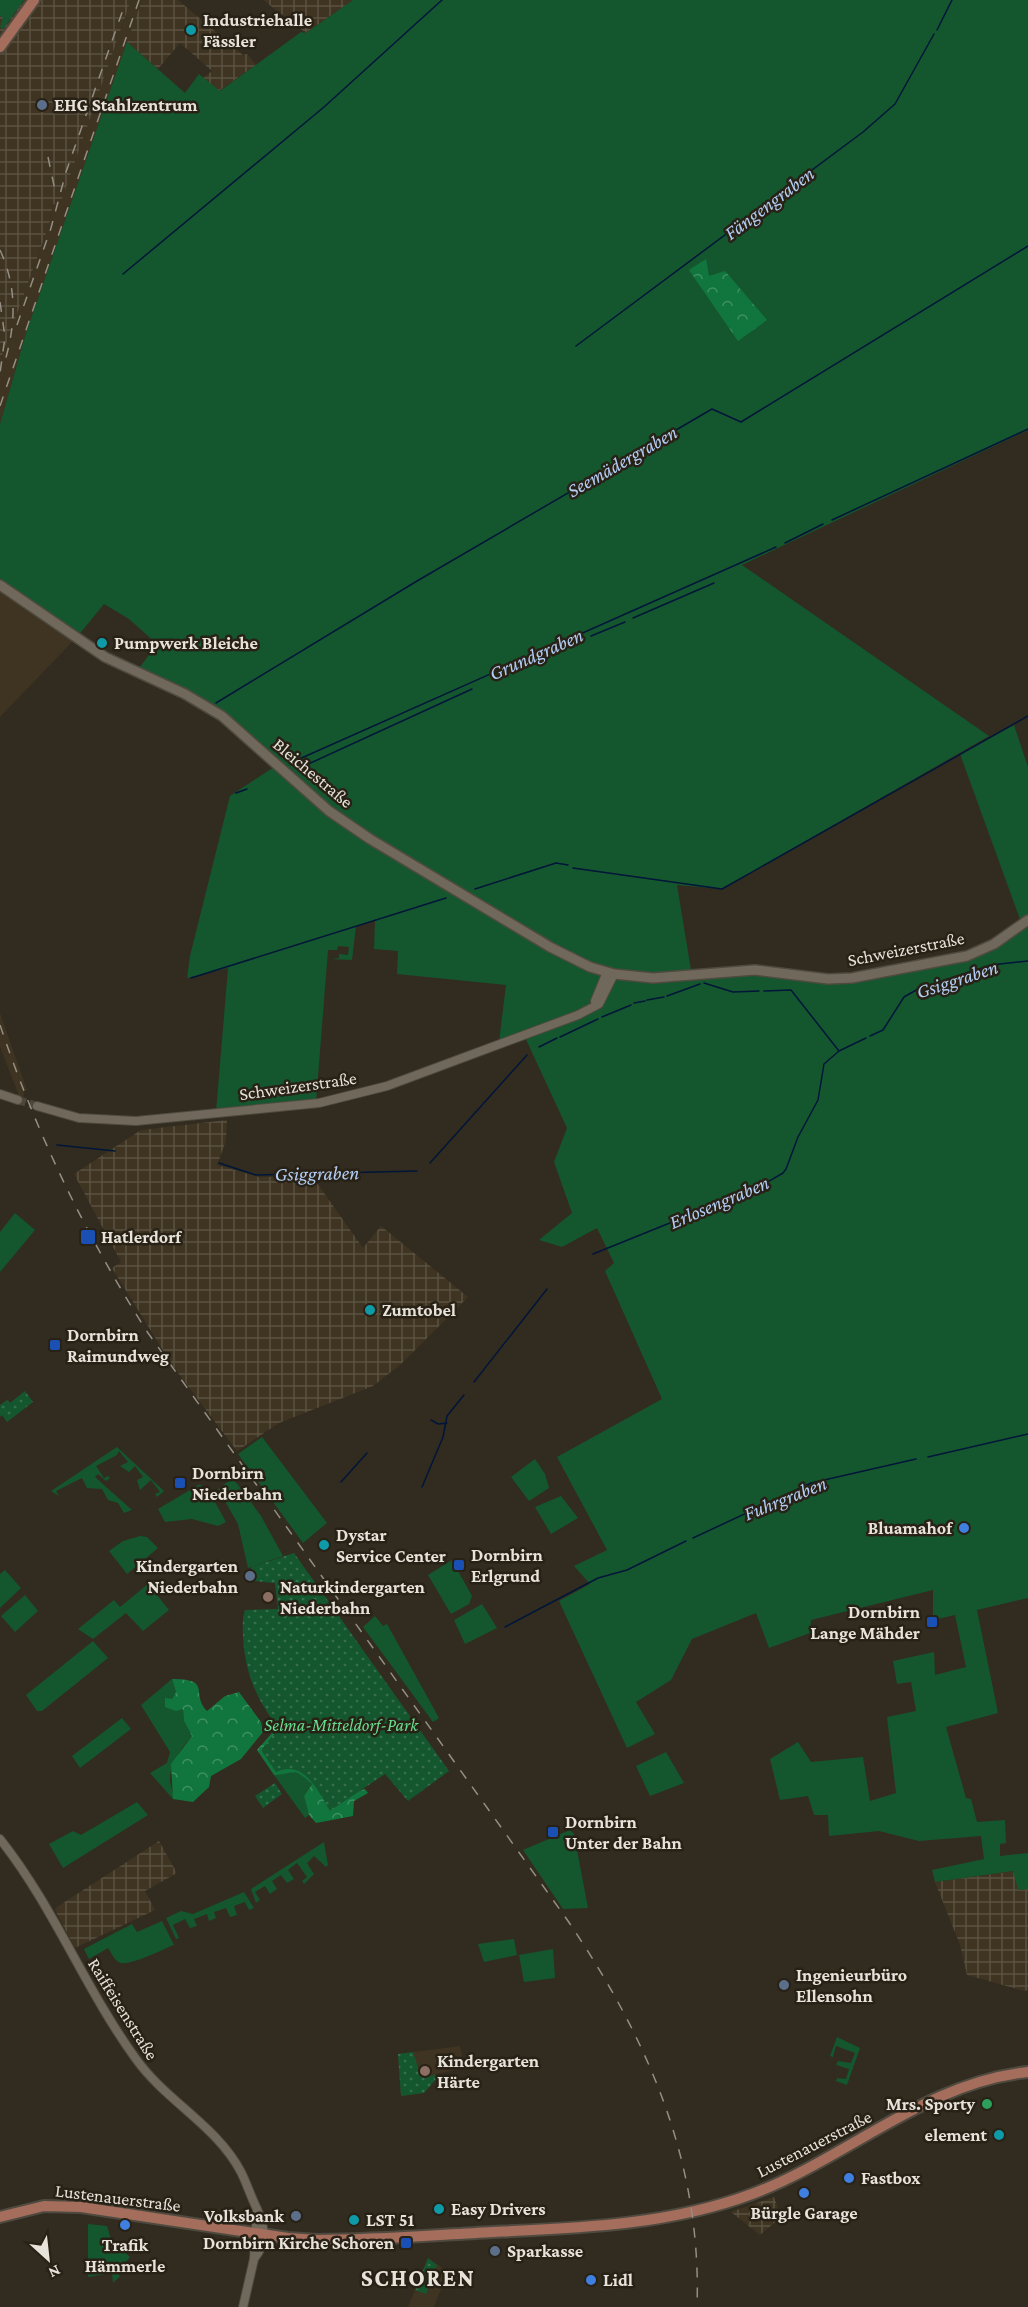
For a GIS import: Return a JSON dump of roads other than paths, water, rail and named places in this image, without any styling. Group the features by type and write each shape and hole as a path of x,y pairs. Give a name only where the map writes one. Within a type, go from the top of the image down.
{"main road":[{"path":"0,47 34,0"},
{"name":"Bleichestraße","path":"0,585 105,657 185,694 222,716 329,811 370,838 550,947 610,973"},
{"name":"Schweizerstraße","path":"610,973 663,978 755,970 828,979 864,977 967,956 994,944 1028,920"},
{"name":"Lustenauerstraße","path":"0,2217 33,2208 58,2206 317,2240 595,2227 682,2215 776,2185 951,2091 997,2077 1028,2072"}],"street":[{"name":"Schweizerstraße","path":"37,1106 79,1118 136,1121 328,1102 387,1086 586,1011 599,995 610,973"},
{"path":"0,1094 18,1100"},
{"name":"Raiffeisenstraße","path":"0,1839 35,1888 97,2000 123,2041 156,2083 227,2151 245,2180 264,2224 260,2234"},
{"path":"243,2307 260,2234"}],"waterway":[{"path":"123,274 324,107 442,0"},
{"name":"Fängengraben","path":"937,30 952,0"},
{"name":"Fängengraben","path":"576,346 863,132 895,104 934,34"},
{"name":"Seemädergraben","path":"216,703 417,581 712,409 741,422 1028,246"},
{"name":"Grundgraben","path":"832,520 1028,429"},
{"name":"Grundgraben","path":"785,543 823,524"},
{"name":"Grundgraben","path":"297,760 776,547"},
{"name":"Grundgraben","path":"633,618 714,583"},
{"name":"Grundgraben","path":"591,636 625,622"},
{"name":"Grundgraben","path":"502,675 584,639"},
{"name":"Grundgraben","path":"304,766 472,689"},
{"path":"573,868 722,889 1028,716"},
{"name":"Grundgraben","path":"236,793 247,789"},
{"path":"475,889 556,863 568,865"},
{"path":"191,978 446,898"},
{"name":"Gsiggraben","path":"870,1036 883,1030 904,997 918,989 991,965 1028,961"},
{"name":"Gsiggraben","path":"704,983 733,992 759,991"},
{"name":"Gsiggraben","path":"667,996 700,984"},
{"name":"Gsiggraben","path":"764,991 791,990 839,1051"},
{"name":"Gsiggraben","path":"647,1000 664,997"},
{"name":"Gsiggraben","path":"634,1003 645,1001"},
{"name":"Gsiggraben","path":"602,1017 631,1005"},
{"name":"Gsiggraben","path":"560,1037 598,1019"},
{"name":"Gsiggraben","path":"539,1047 557,1038"},
{"name":"Erlosengraben","path":"593,1254 759,1187 783,1173 798,1137 818,1100 824,1064 839,1051 866,1038"},
{"name":"Gsiggraben","path":"430,1163 527,1055"},
{"name":"Gsiggraben","path":"57,1145 115,1151"},
{"name":"Gsiggraben","path":"219,1163 256,1175 417,1171"},
{"name":"Erlosengraben","path":"474,1382 547,1289"},
{"name":"Erlosengraben","path":"422,1487 443,1437 447,1416 464,1395"},
{"path":"431,1420 438,1424 447,1423"},
{"name":"Fuhrgraben","path":"928,1457 1028,1434"},
{"path":"341,1482 367,1453"},
{"name":"Fuhrgraben","path":"693,1538 811,1483 916,1459"},
{"name":"Fuhrgraben","path":"505,1627 598,1578 627,1570 686,1541"}],"tunnel":[{"path":"18,1100 37,1106"}],"railway":[{"path":"0,406 139,0"},
{"path":"17,325 51,228 66,172 125,4"},
{"path":"48,157 56,195"},
{"path":"0,250 10,278 13,305 13,319 5,361"},
{"path":"0,302 5,337 0,373"},
{"path":"0,1025 30,1106 65,1184 104,1259 148,1333 568,1921 623,2011 664,2104 679,2152 690,2202 696,2254 697,2307"}],"place":[{"name":"Industriehalle Fässler","path":"191,30"},
{"name":"EHG Stahlzentrum","path":"42,105"},
{"name":"Pumpwerk Bleiche","path":"102,643"},
{"name":"Hatlerdorf","path":"88,1237"},
{"name":"Zumtobel","path":"370,1310"},
{"name":"Dornbirn Raimundweg","path":"55,1345"},
{"name":"Dornbirn Niederbahn","path":"180,1483"},
{"name":"Bluamahof","path":"964,1528"},
{"name":"Dystar Service Center","path":"324,1545"},
{"name":"Dornbirn Erlgrund","path":"459,1565"},
{"name":"Kindergarten Niederbahn","path":"250,1576"},
{"name":"Naturkindergarten Niederbahn","path":"268,1597"},
{"name":"Dornbirn Lange Mähder","path":"932,1622"},
{"name":"Dornbirn Unter der Bahn","path":"553,1832"},
{"name":"Ingenieurbüro Ellensohn","path":"784,1985"},
{"name":"Kindergarten Härte","path":"425,2071"},
{"name":"Mrs. Sporty","path":"987,2104"},
{"name":"element","path":"999,2135"},
{"name":"Fastbox","path":"849,2178"},
{"name":"Bürgle Garage","path":"804,2193"},
{"name":"Easy Drivers","path":"439,2209"},
{"name":"Volksbank","path":"296,2216"},
{"name":"LST 51","path":"354,2220"},
{"name":"Trafik Hämmerle","path":"125,2225"},
{"name":"Dornbirn Kirche Schoren","path":"406,2243"},
{"name":"Sparkasse","path":"495,2251"},
{"name":"Lidl","path":"591,2280"}],"district":[{"name":"SCHOREN","path":"418,2278"}],"park label":[{"name":"Selma-Mitteldorf-Park","path":"341,1725"}]}
